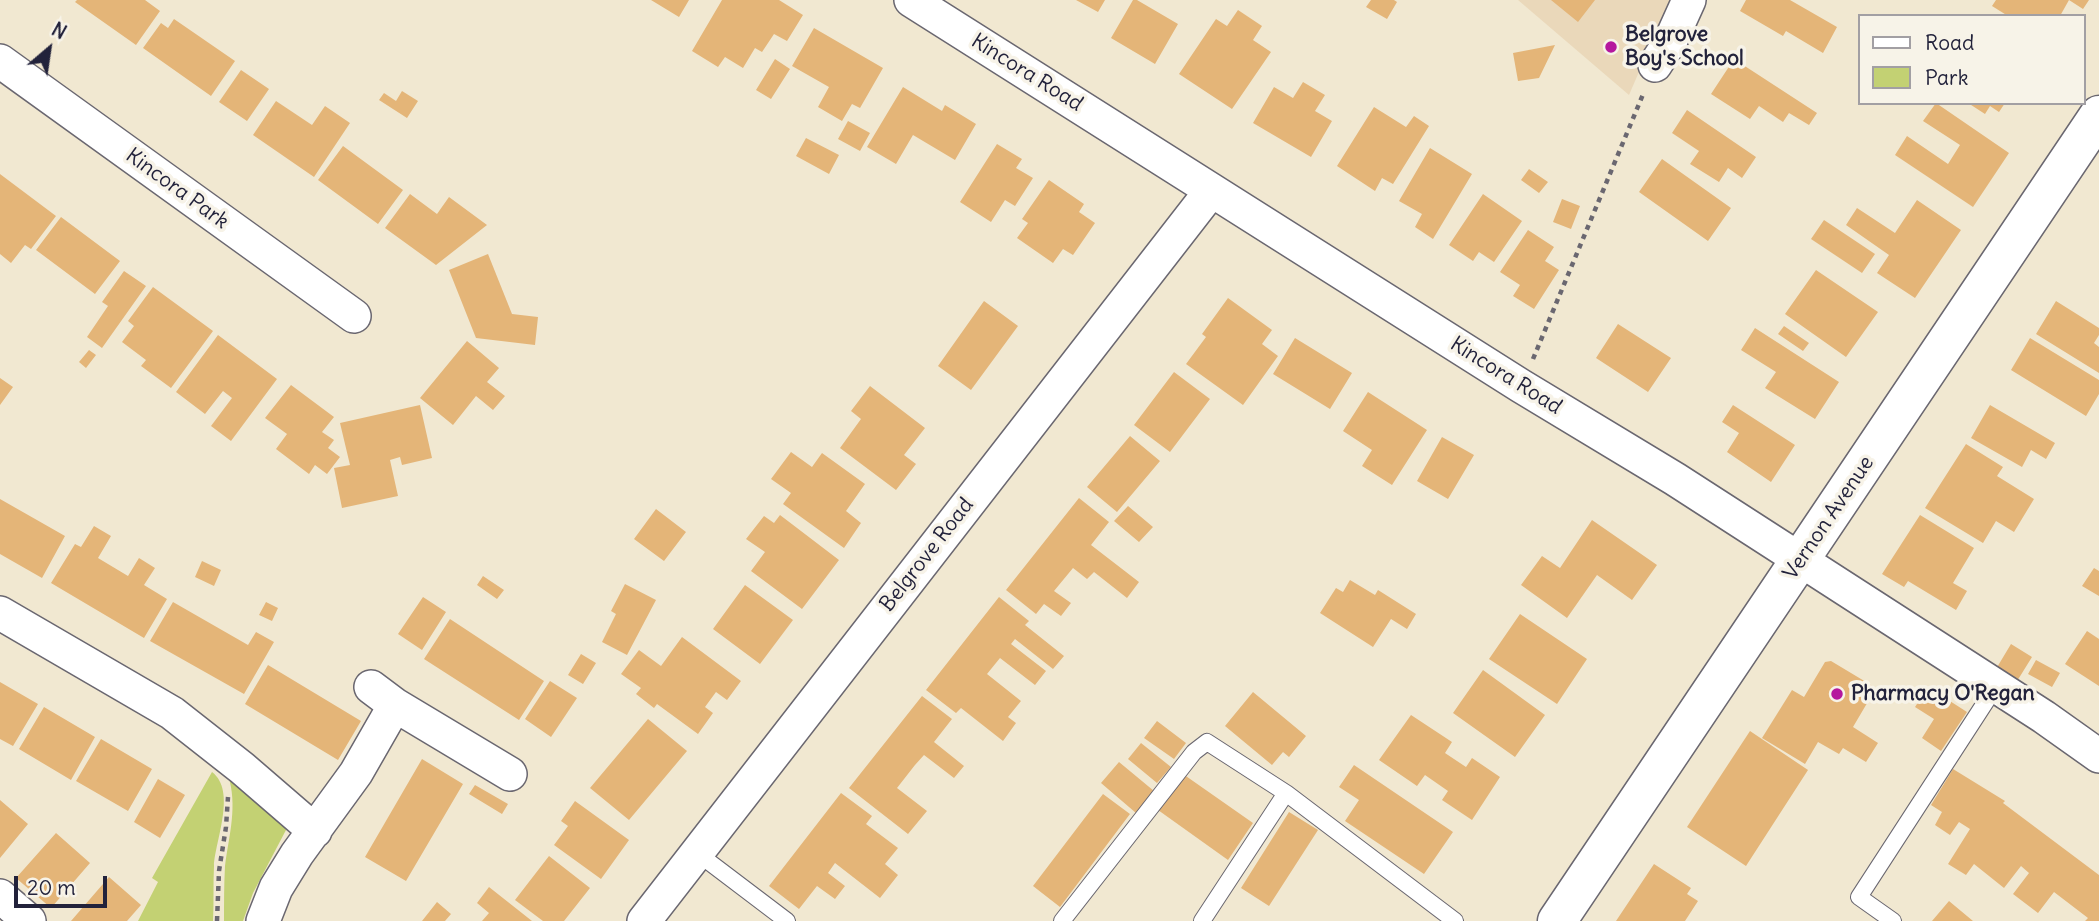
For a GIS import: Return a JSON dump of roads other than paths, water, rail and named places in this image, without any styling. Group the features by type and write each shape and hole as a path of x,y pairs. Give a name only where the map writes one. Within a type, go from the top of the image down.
{"main road":[{"name":"Vernon Avenue","path":"1557,921 2099,115"}],"street":[{"name":"Kincora Road","path":"911,0 1801,560 2099,756"},
{"path":"1655,65 1677,29 1689,0"},
{"name":"Kincora Park","path":"0,61 354,316"},
{"name":"Belgrove Road","path":"644,921 1212,191"},
{"path":"0,613 172,713 242,768 315,831"},
{"path":"263,921 276,888 297,854 356,773 383,696 510,774"},
{"path":"0,896 29,921"}],"lane":[{"path":"1893,921 1859,897 1996,686"},
{"path":"1062,921 1194,752 1207,742 1286,793 1455,921"},
{"path":"1202,921 1286,793"},
{"path":"696,852 787,921"}],"place":[{"name":"Belgrove Boy's School","path":"1611,47"},
{"name":"Pharmacy O'Regan","path":"1837,694"}]}
